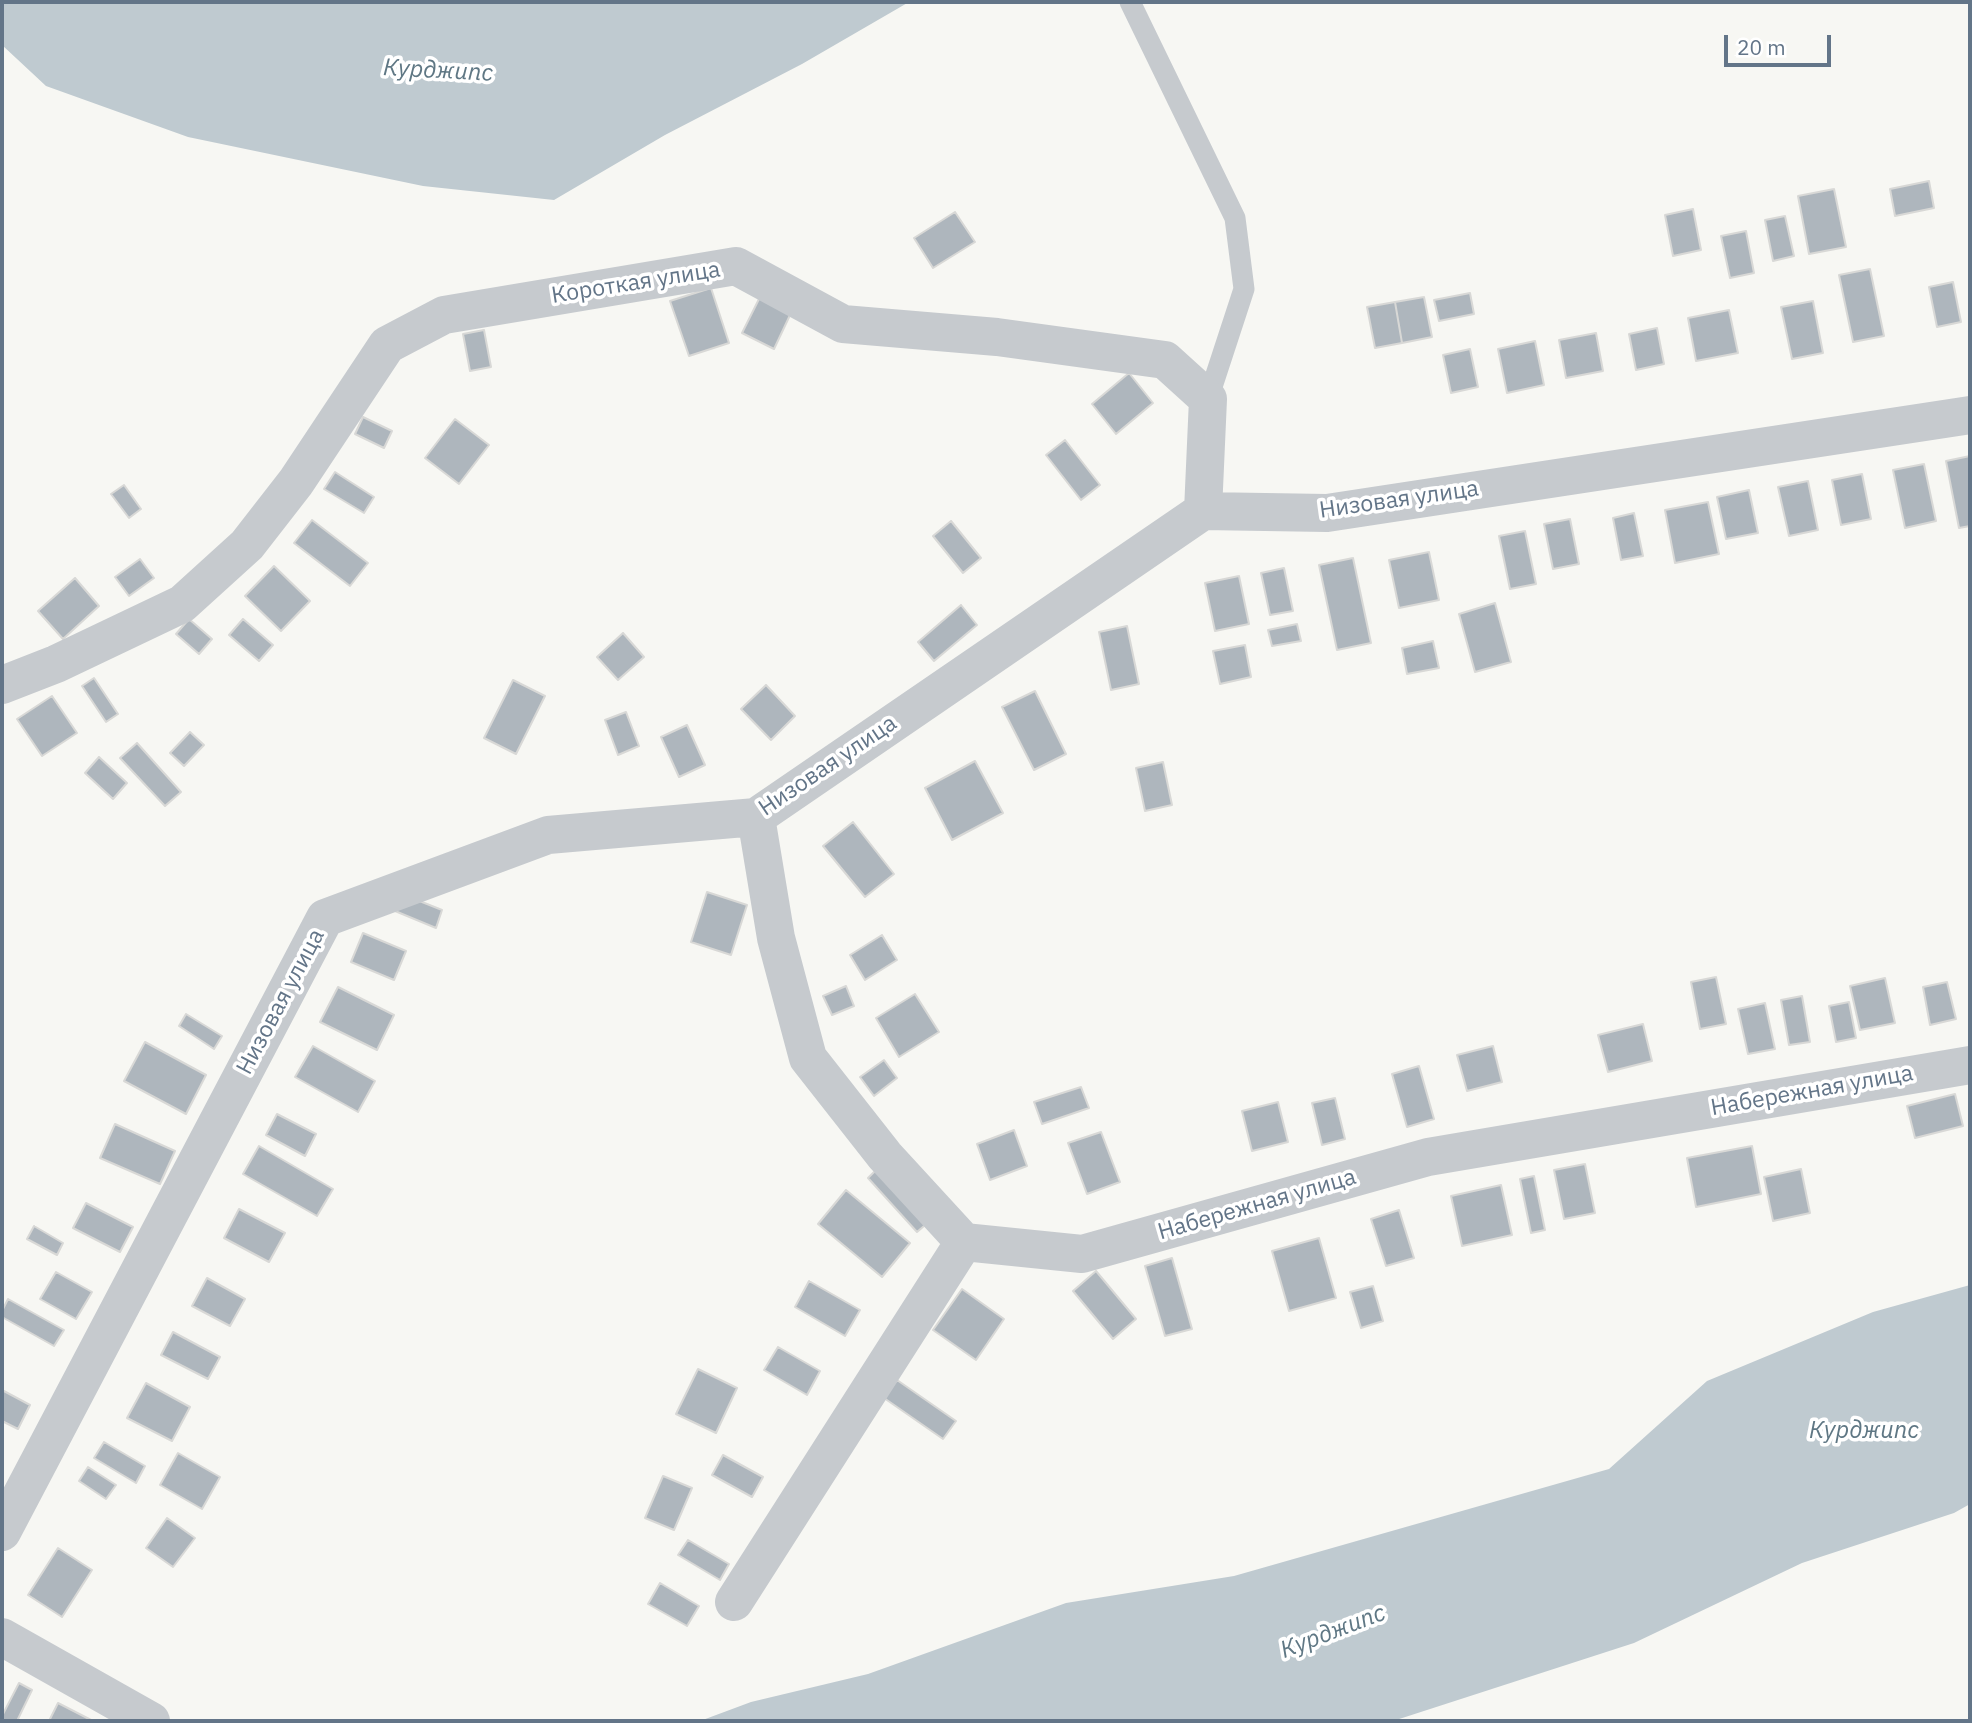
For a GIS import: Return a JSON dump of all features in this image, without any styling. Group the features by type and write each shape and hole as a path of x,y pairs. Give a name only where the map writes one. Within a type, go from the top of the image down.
{"street":[{"name":"Короткая улица","path":"2,685 56,664 182,604 247,545 296,482 387,345 444,315 736,266 843,324 998,337 1165,360 1208,398"},
{"path":"1203,511 1208,398"},
{"name":"Низовая улица","path":"2,1532 325,918 548,835 756,817 1203,511 1327,513 1970,415"},
{"path":"734,1602 964,1242 885,1156 808,1058 776,938 756,817"},
{"name":"Набережная улица","path":"964,1242 1082,1254 1428,1157 1970,1065"},
{"path":"2,1637 151,1721"}],"lane":[{"path":"1130,2 1235,218 1244,289 1208,398"}],"water":[{"name":"Курджипс","path":"2,2 909,2 802,64 665,135 554,200 423,186 188,137 46,86 2,45"},
{"name":"Курджипс","path":"1970,1285 1970,1504 1954,1513 1802,1563 1634,1643 1393,1721 700,1721 751,1702 868,1674 1066,1603 1234,1576 1609,1469 1707,1381 1873,1312"}],"building":[{"path":"1929,181 1934,208 1895,216 1890,189"},
{"path":"1834,189 1846,247 1809,254 1798,196"},
{"path":"1693,209 1701,250 1673,256 1665,215"},
{"path":"955,212 975,242 933,268 914,238"},
{"path":"1785,216 1794,256 1773,261 1765,220"},
{"path":"1746,231 1754,273 1730,278 1721,236"},
{"path":"1870,269 1884,336 1853,342 1839,275"},
{"path":"1953,282 1961,322 1937,327 1929,287"},
{"path":"711,288 729,343 689,356 670,301"},
{"path":"1470,293 1474,314 1439,321 1434,300"},
{"path":"760,297 791,313 774,349 742,333"},
{"path":"1424,297 1432,337 1402,343 1395,302"},
{"path":"1813,301 1823,353 1792,359 1781,307"},
{"path":"1395,302 1402,343 1375,348 1367,307"},
{"path":"1729,310 1738,353 1696,361 1688,318"},
{"path":"1657,328 1664,364 1636,370 1629,334"},
{"path":"484,330 491,367 470,371 463,334"},
{"path":"1596,333 1603,371 1566,378 1559,340"},
{"path":"1535,341 1544,385 1507,393 1498,349"},
{"path":"1470,349 1478,387 1451,393 1443,355"},
{"path":"1129,373 1153,403 1116,434 1092,404"},
{"path":"363,417 392,431 384,448 355,434"},
{"path":"455,419 489,445 459,484 425,458"},
{"path":"1065,440 1100,485 1081,500 1046,455"},
{"path":"1970,456 1970,526 1959,528 1946,461"},
{"path":"1924,464 1936,521 1905,528 1893,470"},
{"path":"335,472 374,497 364,513 324,489"},
{"path":"1862,474 1871,519 1841,525 1832,480"},
{"path":"1808,481 1818,530 1789,536 1778,487"},
{"path":"124,485 141,509 129,518 111,494"},
{"path":"1749,490 1758,533 1726,539 1717,497"},
{"path":"1708,502 1719,554 1675,563 1665,510"},
{"path":"1634,513 1643,556 1621,560 1613,518"},
{"path":"1570,519 1579,564 1553,569 1544,524"},
{"path":"312,520 368,563 350,586 294,543"},
{"path":"951,521 981,558 963,573 933,536"},
{"path":"1525,531 1536,584 1510,589 1499,536"},
{"path":"1429,552 1439,600 1399,608 1389,560"},
{"path":"1353,558 1371,643 1337,650 1319,565"},
{"path":"140,559 154,578 129,596 115,577"},
{"path":"274,566 310,601 281,631 245,596"},
{"path":"1284,568 1293,611 1270,615 1261,573"},
{"path":"1239,576 1249,624 1215,631 1205,583"},
{"path":"75,578 99,606 63,639 38,611"},
{"path":"1495,603 1511,662 1475,672 1459,614"},
{"path":"961,605 977,625 934,661 918,642"},
{"path":"189,619 212,639 199,654 176,634"},
{"path":"243,619 273,645 259,661 229,635"},
{"path":"1297,624 1301,641 1272,646 1268,630"},
{"path":"1127,626 1139,684 1111,690 1099,632"},
{"path":"623,633 644,657 618,680 597,657"},
{"path":"1433,641 1439,668 1407,674 1402,648"},
{"path":"1245,645 1251,677 1220,684 1213,651"},
{"path":"94,678 118,714 106,722 82,686"},
{"path":"513,680 545,696 516,754 484,738"},
{"path":"766,685 795,716 771,740 741,709"},
{"path":"1035,691 1066,754 1034,770 1002,707"},
{"path":"52,696 77,733 42,756 17,719"},
{"path":"626,712 639,746 618,755 605,720"},
{"path":"687,725 705,765 679,777 661,737"},
{"path":"190,732 204,745 184,766 170,753"},
{"path":"137,743 181,792 165,806 120,758"},
{"path":"99,757 127,783 113,799 85,773"},
{"path":"975,761 1003,813 952,840 925,788"},
{"path":"1163,762 1172,805 1145,811 1136,768"},
{"path":"853,822 894,874 865,897 823,846"},
{"path":"707,892 747,905 731,955 691,942"},
{"path":"402,894 442,910 436,928 395,911"},
{"path":"363,933 406,951 394,980 351,962"},
{"path":"882,935 897,960 865,980 850,955"},
{"path":"1716,977 1726,1024 1700,1029 1691,982"},
{"path":"1885,978 1895,1023 1860,1030 1850,986"},
{"path":"1947,982 1956,1019 1930,1025 1923,987"},
{"path":"846,986 854,1006 832,1015 823,996"},
{"path":"338,987 394,1015 377,1050 320,1022"},
{"path":"915,994 939,1032 899,1057 876,1018"},
{"path":"1802,996 1810,1042 1789,1045 1781,1000"},
{"path":"1849,1002 1856,1038 1836,1042 1829,1006"},
{"path":"1765,1003 1775,1049 1748,1054 1738,1009"},
{"path":"186,1014 222,1036 214,1049 179,1026"},
{"path":"1643,1024 1652,1061 1608,1072 1598,1035"},
{"path":"145,1042 206,1075 186,1114 124,1081"},
{"path":"313,1046 375,1081 358,1112 295,1077"},
{"path":"1493,1046 1502,1082 1467,1091 1457,1055"},
{"path":"884,1060 897,1078 874,1096 860,1077"},
{"path":"1419,1066 1434,1119 1407,1127 1392,1074"},
{"path":"1081,1087 1089,1108 1042,1124 1034,1102"},
{"path":"1955,1094 1963,1126 1915,1138 1907,1106"},
{"path":"1335,1098 1345,1139 1322,1145 1312,1103"},
{"path":"1278,1102 1288,1142 1252,1151 1242,1111"},
{"path":"277,1114 316,1134 305,1156 266,1135"},
{"path":"115,1124 175,1151 160,1184 100,1158"},
{"path":"1014,1130 1027,1166 990,1180 977,1144"},
{"path":"1101,1132 1120,1182 1087,1194 1068,1143"},
{"path":"259,1146 333,1189 317,1216 243,1174"},
{"path":"1752,1146 1761,1194 1696,1207 1687,1158"},
{"path":"1585,1164 1595,1213 1564,1219 1554,1170"},
{"path":"881,1165 931,1220 917,1232 868,1178"},
{"path":"1801,1169 1810,1213 1773,1221 1764,1177"},
{"path":"1534,1176 1545,1230 1531,1233 1520,1179"},
{"path":"1501,1185 1512,1235 1462,1246 1451,1196"},
{"path":"846,1190 910,1243 882,1277 818,1224"},
{"path":"86,1203 133,1227 120,1252 73,1228"},
{"path":"239,1209 285,1233 269,1262 224,1238"},
{"path":"1399,1210 1414,1258 1386,1266 1371,1219"},
{"path":"34,1226 63,1243 57,1255 27,1239"},
{"path":"1319,1238 1336,1298 1289,1311 1272,1251"},
{"path":"1172,1258 1192,1329 1165,1336 1145,1266"},
{"path":"1096,1271 1136,1319 1113,1339 1073,1291"},
{"path":"56,1272 92,1292 76,1319 40,1299"},
{"path":"207,1278 245,1299 230,1326 192,1306"},
{"path":"809,1281 860,1310 845,1336 795,1307"},
{"path":"1373,1286 1383,1321 1361,1328 1350,1292"},
{"path":"962,1289 1004,1319 976,1360 933,1330"},
{"path":"8,1299 64,1330 54,1346 2,1317"},
{"path":"173,1332 220,1357 208,1379 161,1355"},
{"path":"778,1347 820,1371 807,1395 764,1370"},
{"path":"698,1369 737,1388 716,1433 676,1414"},
{"path":"897,1380 956,1421 943,1439 884,1398"},
{"path":"146,1383 190,1407 172,1441 127,1418"},
{"path":"2,1390 30,1405 18,1429 2,1421"},
{"path":"104,1442 145,1466 136,1483 94,1458"},
{"path":"178,1453 220,1477 202,1509 160,1485"},
{"path":"723,1455 763,1477 752,1497 712,1475"},
{"path":"88,1467 116,1485 106,1499 79,1481"},
{"path":"663,1476 692,1488 674,1530 645,1518"},
{"path":"167,1518 195,1538 173,1567 146,1548"},
{"path":"688,1540 729,1564 720,1580 678,1555"},
{"path":"58,1548 92,1570 62,1617 28,1595"},
{"path":"660,1583 699,1606 687,1626 648,1604"},
{"path":"19,1683 32,1690 17,1721 2,1721 2,1716"},
{"path":"58,1703 93,1721 49,1721"}]}
